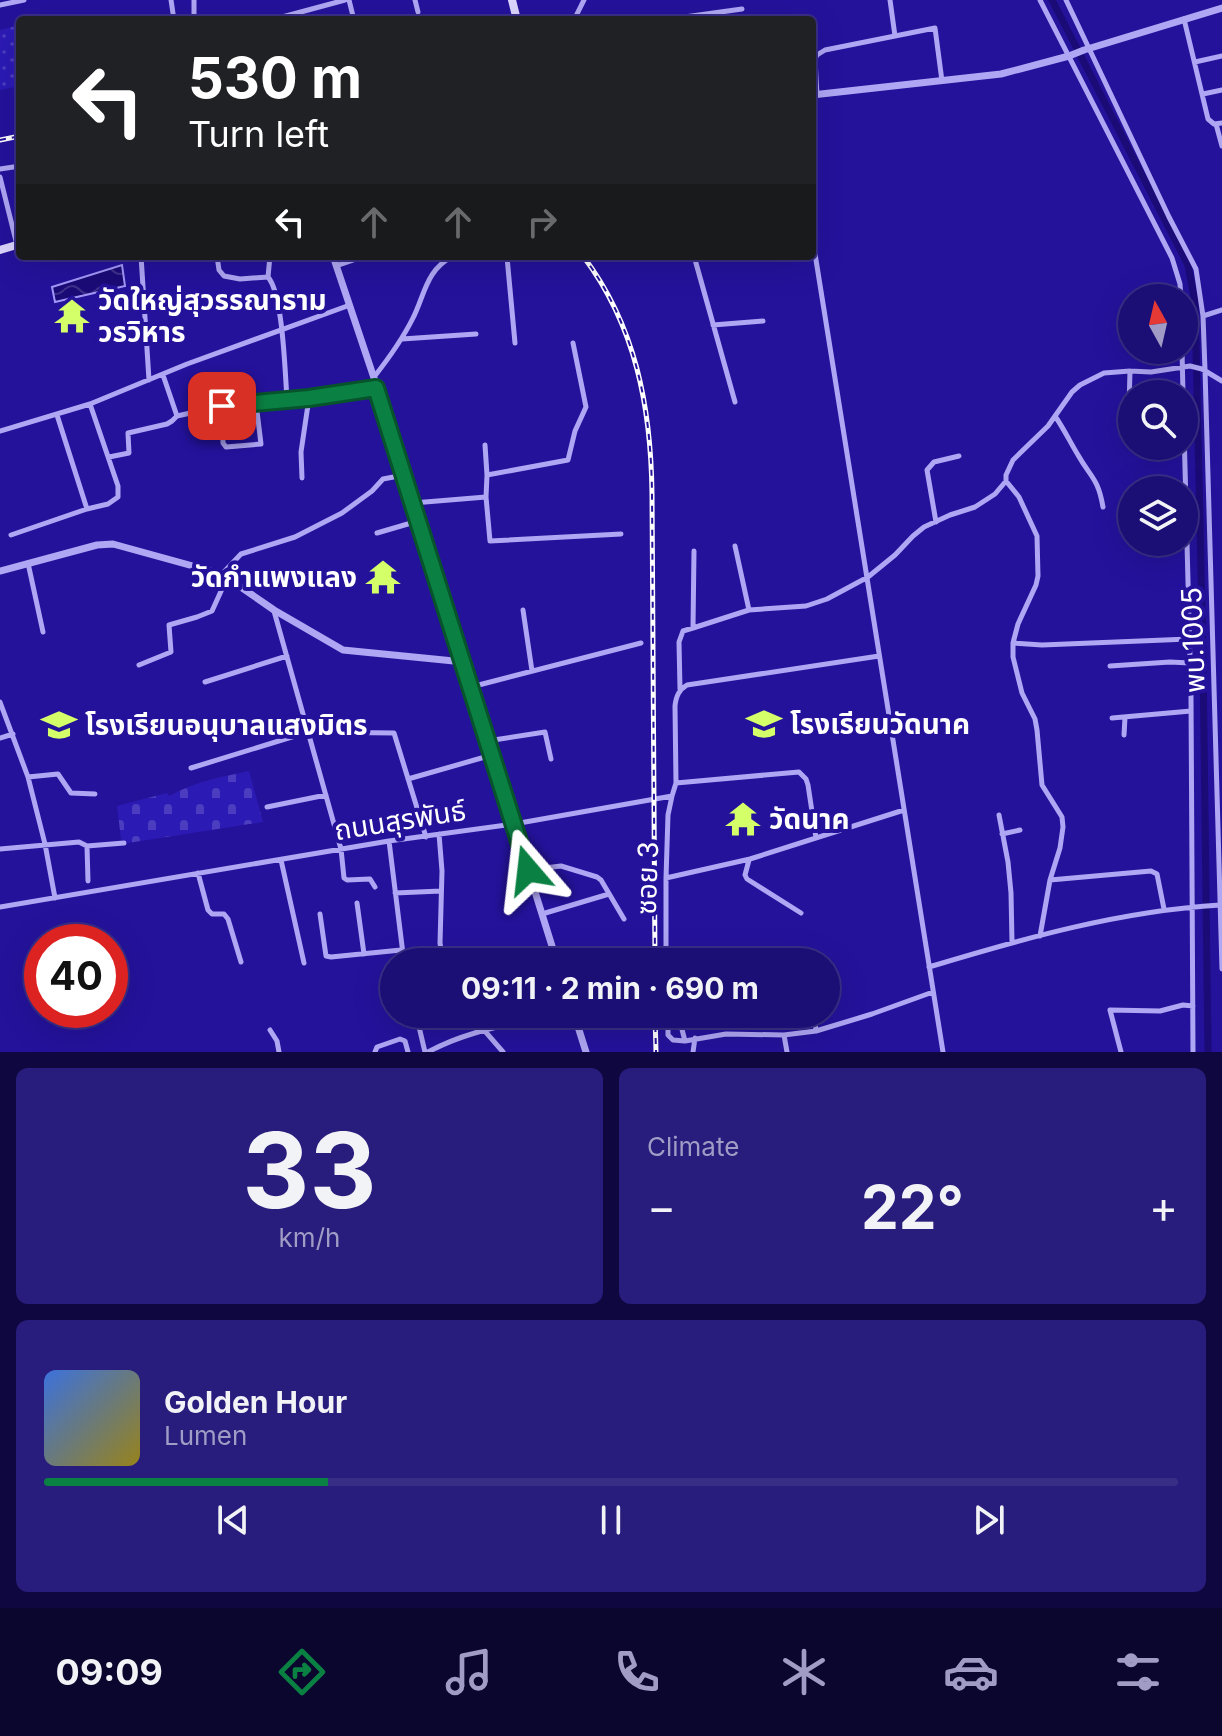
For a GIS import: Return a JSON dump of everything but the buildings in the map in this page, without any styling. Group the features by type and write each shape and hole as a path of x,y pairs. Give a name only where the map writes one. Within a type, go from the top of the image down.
{"street":[{"path":"0,5 24,0"},
{"path":"286,16 347,0"},
{"path":"415,0 418,12"},
{"path":"890,0 895,36"},
{"path":"1040,0 1172,258 1180,284"},
{"name":"พบ.1005","path":"1066,0 1086,49 1196,269 1203,316 1222,969"},
{"path":"816,95 1001,74 1222,8"},
{"path":"692,16 742,9"},
{"path":"1184,19 1208,119 1219,123 1222,146"},
{"path":"816,57 825,50 935,28 942,81"},
{"path":"1195,62 1222,56"},
{"path":"1203,94 1222,90"},
{"path":"0,177 16,237"},
{"path":"141,260 149,380"},
{"path":"218,260 219,270 224,276 240,279 268,277 272,280 281,329 287,399"},
{"path":"268,277 270,260"},
{"path":"334,260 553,948"},
{"path":"336,266 353,260"},
{"path":"374,378 392,355 414,316 427,282 445,260"},
{"path":"506,260 515,343"},
{"path":"695,260 735,402"},
{"path":"816,260 943,1052"},
{"path":"0,431 90,404 187,364 350,305"},
{"path":"1203,316 1222,310"},
{"path":"713,325 763,321"},
{"path":"401,339 476,334"},
{"path":"487,475 568,460 575,431 586,407 573,343"},
{"path":"1185,364 1185,380"},
{"path":"1040,936 1063,827 1062,817 1042,785 1035,719 1022,693 1015,669 1013,643 1038,576 1037,536 1019,497 1006,481 1006,475 1013,460 1030,445 1072,392 1092,378 1104,373 1151,372 1186,367 1204,370 1222,381"},
{"path":"1130,371 1130,380"},
{"path":"163,375 177,416"},
{"path":"109,457 129,453 128,433 167,424 177,416 222,406 376,388"},
{"path":"302,478 301,452 309,398"},
{"path":"222,406 224,446 260,445 256,403"},
{"path":"11,535 108,504 118,497 118,486 90,404"},
{"path":"57,415 87,509"},
{"path":"1055,416 1096,481 1103,507"},
{"path":"485,445 490,541 621,534"},
{"path":"936,522 927,470 934,462 959,456"},
{"path":"1185,460 1196,907 1193,1052"},
{"path":"139,665 171,652 169,625 212,611 224,576 241,554 295,537 342,513 383,479 404,475"},
{"path":"672,796 676,783 675,706 680,690 679,642 683,631 749,610 806,606 827,599 867,577 913,536 936,522 985,502 1006,481"},
{"path":"412,503 486,497"},
{"path":"377,533 418,521"},
{"path":"0,571 97,545 113,544 224,576 274,610 343,650 464,662"},
{"path":"735,546 749,610"},
{"path":"693,628 694,551"},
{"path":"28,563 43,632"},
{"path":"274,610 341,849 346,880 370,879 375,887"},
{"path":"523,610 532,671"},
{"path":"1013,643 1042,645 1189,639"},
{"path":"471,687 641,643"},
{"path":"205,682 287,656"},
{"path":"680,690 687,685 879,656"},
{"path":"1110,666 1190,663"},
{"path":"0,702 28,777 55,898"},
{"path":"1112,718 1191,711"},
{"path":"1124,735 1125,717"},
{"path":"191,768 308,732 394,733 426,837"},
{"path":"487,741 545,732 551,759"},
{"path":"0,738 13,734"},
{"path":"408,779 492,755"},
{"path":"676,783 799,772 808,785 816,838"},
{"path":"28,777 58,774 71,793 95,794"},
{"path":"267,807 326,795"},
{"name":"ถนนสุรพันธ์","path":"0,907 672,796"},
{"name":"ซอย 3","path":"666,948 668,815 672,796"},
{"path":"666,878 750,859 904,810"},
{"path":"999,815 1008,862 1012,942"},
{"path":"1002,834 1020,830"},
{"path":"439,834 442,871 441,948"},
{"path":"389,841 401,948"},
{"path":"0,849 79,842 87,846 124,843"},
{"path":"87,846 88,881"},
{"path":"750,859 745,875 747,879 801,913"},
{"path":"281,860 304,963"},
{"path":"528,870 561,866 592,874 601,880 624,919"},
{"path":"1050,880 1151,871 1157,874 1164,909"},
{"path":"198,873 208,910 212,914 224,914 228,919 241,962"},
{"path":"395,893 441,891"},
{"path":"542,914 609,894"},
{"path":"357,903 364,954"},
{"path":"929,967 1012,942 1138,913 1221,905"},
{"path":"320,914 326,956 380,952"},
{"path":"668,1028 668,1035 673,1040 685,1041 736,1033 784,1035 816,1031 933,992"},
{"path":"1121,1052 1110,1010 1160,1011 1183,1005 1193,1006"},
{"path":"420,1028 427,1052 448,1041 493,1028"},
{"path":"578,1028 586,1052"},
{"path":"682,1028 685,1041"},
{"path":"270,1030 279,1052"},
{"path":"484,1030 503,1052"},
{"path":"784,1035 787,1052"},
{"path":"693,1052 695,1038"},
{"path":"375,1052 377,1047 400,1039 405,1041 408,1052"}],"green space":[{"path":"16,26 16,87 0,90 0,30"},
{"path":"249,771 263,822 128,843 121,839 117,806 167,793 169,796 198,784"}],"water":[{"path":"122,265 125,286 55,302 52,287"}],"waterway":[{"path":"1052,0 1188,265 1195,302 1208,1052"}],"railway":[{"path":"0,140 16,137"},
{"path":"586,260 601,283 628,339 644,399 648,430 652,494 655,948"},
{"path":"655,1028 656,1052"}],"place":[{"name":"วัดใหญ่สุวรรณาราม วรวิหาร","path":"72,316"},
{"name":"วัดกำแพงแลง","path":"383,577"},
{"name":"โรงเรียนวัดนาค","path":"764,724"},
{"name":"โรงเรียนอนุบาลแสงมิตร","path":"59,725"},
{"name":"วัดนาค","path":"743,819"}],"route":[{"path":"222,406 376,388 528,870"}]}
